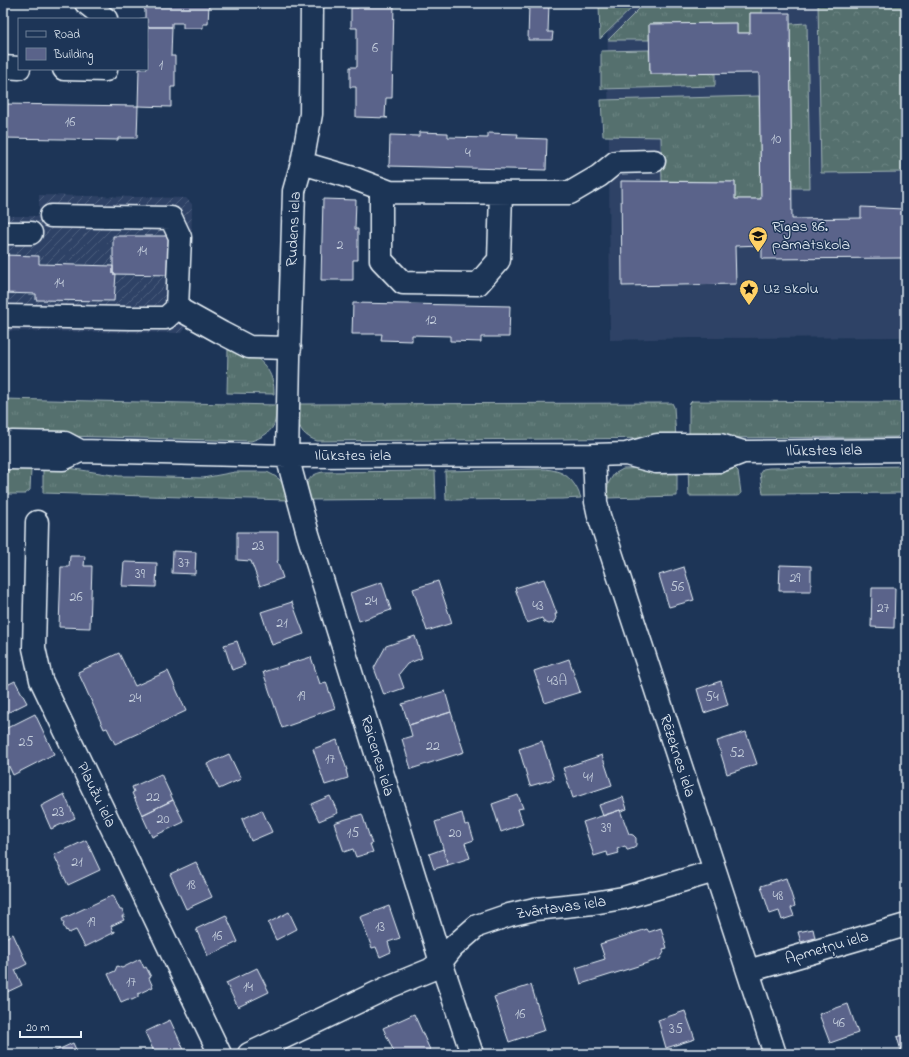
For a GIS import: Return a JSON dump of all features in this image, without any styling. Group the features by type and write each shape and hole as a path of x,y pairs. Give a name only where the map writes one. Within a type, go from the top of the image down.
{"street":[{"path":"86,3 105,18"},
{"name":"Rudens iela","path":"287,456 294,191 302,163 311,114 312,3"},
{"path":"3,67 18,68"},
{"path":"302,163 353,178 390,192 570,193 599,176 616,162 654,161"},
{"path":"381,189 381,260 403,284 478,284 499,260 501,193"},
{"path":"3,316 166,318 177,308 180,236 171,218 51,216"},
{"path":"3,233 31,233"},
{"path":"177,308 222,334 249,347 290,348"},
{"name":"Ilūkstes iela","path":"3,445 9,442 65,443 80,451"},
{"name":"Ilūkstes iela","path":"3,456 8,458 63,459 80,451 287,456 626,454 656,462 720,461 743,452 906,450"},
{"name":"Rēzeknes iela","path":"594,454 596,502 599,516 775,1054"},
{"name":"Raicenes iela","path":"287,456 308,534 472,1054"},
{"name":"Plaužu iela","path":"37,522 34,648 41,680 220,1054"},
{"name":"Zvārtavas iela","path":"249,1054 391,986 430,970 442,962 453,947 477,926 503,917 535,909 593,903 623,898 715,871"},
{"name":"Apmetņu iela","path":"748,971 906,925"}],"shaded area":[{"name":"Rīgas 86. pamatskola","path":"607,3 903,3 904,166 906,170 906,337 610,340"},
{"path":"39,195 186,198 192,204 190,304 188,325 182,333 3,331 3,216 39,216"}],"green space":[{"path":"599,3 637,3 600,39"},
{"path":"645,3 763,3 762,13 750,13 750,33 737,33 737,23 649,24 649,40 608,40"},
{"path":"818,3 903,3 904,172 821,173"},
{"path":"807,23 810,188 792,188 790,24"},
{"path":"649,50 650,74 715,73 715,86 601,89 601,51"},
{"path":"759,96 761,199 735,199 735,182 662,181 661,137 603,136 601,100"},
{"path":"228,349 249,353 260,361 269,372 272,379 274,394 227,393"},
{"path":"3,399 276,405 276,413 272,428 259,438 251,441 29,435 3,431"},
{"path":"692,401 906,402 906,429 897,437 689,438 689,407"},
{"path":"672,403 674,407 676,438 317,441 310,438 302,431 298,422 297,404"},
{"path":"3,465 29,465 31,470 30,490 25,494 3,494"},
{"path":"56,466 119,476 203,478 235,472 267,472 279,479 286,488 287,500 43,493 43,470"},
{"path":"906,466 906,493 763,494 760,473 763,469 769,468"},
{"path":"677,467 677,496 607,498 609,482 614,474 623,469"},
{"path":"688,467 734,467 738,471 740,495 689,496"},
{"path":"544,469 561,473 569,478 575,485 581,498 446,500 445,471"},
{"path":"435,471 436,499 306,500 308,482 310,478 317,473"}],"building":[{"path":"140,3 209,4 208,24 203,24 203,28 183,28 183,23 172,23 172,27 148,27 148,18 145,18 145,10"},
{"path":"358,3 394,3 392,98 386,98 385,117 388,118 356,117 356,87 350,87 350,67 357,67 357,28 351,28 351,8 358,8"},
{"path":"529,3 549,3 548,32 553,32 552,40 528,40"},
{"path":"750,13 790,13 792,219 861,218 861,207 903,209 902,258 762,259 762,245 735,246 736,284 622,286 621,181 735,182 735,199 761,199 759,73 650,74 649,24 737,23 737,33 750,33"},
{"path":"148,27 172,27 171,56 175,56 175,87 171,87 171,107 138,106 139,70 148,70"},
{"path":"3,104 138,106 137,138 118,138 118,140 3,138"},
{"path":"419,132 448,133 448,137 488,138 488,133 518,134 517,138 547,139 546,170 389,166 390,135 419,136"},
{"path":"323,199 356,200 355,229 358,229 358,260 353,260 353,280 321,280"},
{"path":"113,236 170,236 170,275 113,274"},
{"path":"3,255 39,256 39,264 113,266 113,274 116,274 114,301 36,300 36,294 3,293"},
{"path":"353,303 510,306 509,337 481,337 481,342 450,341 450,336 412,335 412,341 381,340 382,334 352,334"},
{"path":"237,532 278,532 277,561 283,578 260,586 251,561 237,560"},
{"path":"173,551 196,552 195,574 172,573"},
{"path":"70,556 85,556 84,566 92,566 90,628 59,627 61,567 69,567"},
{"path":"124,562 157,563 156,587 122,586"},
{"path":"780,565 811,566 811,591 779,591"},
{"path":"684,567 694,600 669,607 659,575"},
{"path":"544,579 557,614 555,614 556,618 553,623 549,624 544,622 542,618 527,623 515,588"},
{"path":"438,581 452,623 427,631 413,589"},
{"path":"382,582 391,610 359,621 350,593"},
{"path":"872,588 895,588 894,628 871,627"},
{"path":"292,602 304,634 272,645 261,612"},
{"path":"415,636 422,658 407,664 399,674 404,688 384,695 374,668 386,646"},
{"path":"237,641 245,665 232,670 224,645"},
{"path":"119,653 135,686 168,671 186,711 115,744 107,728 104,729 78,672"},
{"path":"311,657 320,684 326,682 335,708 282,728 263,672"},
{"path":"569,659 580,692 545,703 534,671"},
{"path":"15,681 27,703 3,715 3,687"},
{"path":"721,681 728,705 704,713 697,689"},
{"path":"445,691 451,712 409,725 402,704"},
{"path":"451,712 464,752 411,769 402,739 412,736 409,725"},
{"path":"35,714 54,754 13,775 3,754 3,730"},
{"path":"746,732 757,764 727,774 717,741"},
{"path":"337,740 347,770 348,778 325,785 313,749"},
{"path":"542,741 554,779 530,786 519,749"},
{"path":"229,754 241,779 219,789 207,764"},
{"path":"602,755 612,785 573,798 563,768"},
{"path":"903,764 906,764 906,803 903,803"},
{"path":"161,774 173,800 142,815 132,793 134,792 132,787"},
{"path":"64,794 75,818 51,829 41,806"},
{"path":"518,795 523,808 518,809 523,824 501,832 492,804"},
{"path":"330,796 338,813 319,821 311,804"},
{"path":"623,797 627,809 603,816 599,805"},
{"path":"173,800 184,822 152,837 142,815"},
{"path":"262,810 272,832 251,841 242,819"},
{"path":"620,810 629,834 636,838 636,845 634,848 628,850 625,846 617,849 619,853 608,856 607,852 594,856 583,822"},
{"path":"462,813 465,825 469,824 474,840 465,843 470,858 448,865 435,822"},
{"path":"362,814 372,844 370,844 373,852 356,857 353,849 344,852 334,823"},
{"path":"86,840 100,870 68,885 54,855"},
{"path":"443,849 448,865 434,869 429,854"},
{"path":"196,862 212,897 186,909 170,874"},
{"path":"786,878 795,906 791,908 794,916 782,920 779,911 770,914 761,886"},
{"path":"113,895 120,910 122,910 125,916 122,916 124,920 111,926 113,932 115,932 85,947 76,930 69,933 67,930 66,931 62,919"},
{"path":"389,906 400,938 388,942 391,952 380,957 376,947 372,948 360,917"},
{"path":"289,912 297,929 276,940 268,923"},
{"path":"226,915 238,942 208,956 196,929"},
{"path":"661,928 667,948 663,949 664,952 660,959 581,984 576,968 605,959 600,944 647,929 649,932"},
{"path":"813,929 815,938 801,942 798,932"},
{"path":"13,934 27,964 15,970 22,985 3,994 3,939"},
{"path":"140,959 144,968 146,967 151,977 149,978 153,987 138,994 138,997 132,1000 128,999 121,1002 108,974 115,971 117,966 122,968"},
{"path":"257,968 269,992 238,1007 226,983"},
{"path":"531,985 545,1030 509,1042 494,997"},
{"path":"848,1004 858,1033 830,1043 819,1014"},
{"path":"685,1011 695,1039 666,1048 658,1020"},
{"path":"414,1014 431,1052 426,1054 395,1054 383,1028"},
{"path":"170,1020 185,1052 181,1054 155,1054 145,1032"},
{"path":"906,1034 906,1054 902,1054 897,1037"},
{"path":"73,1043 78,1054 49,1054"},
{"path":"864,1051 866,1054 854,1054"}],"place":[{"name":"Rīgas 86. pamatskola","path":"758,253"},
{"name":"Uz skolu","path":"749,306"}]}
